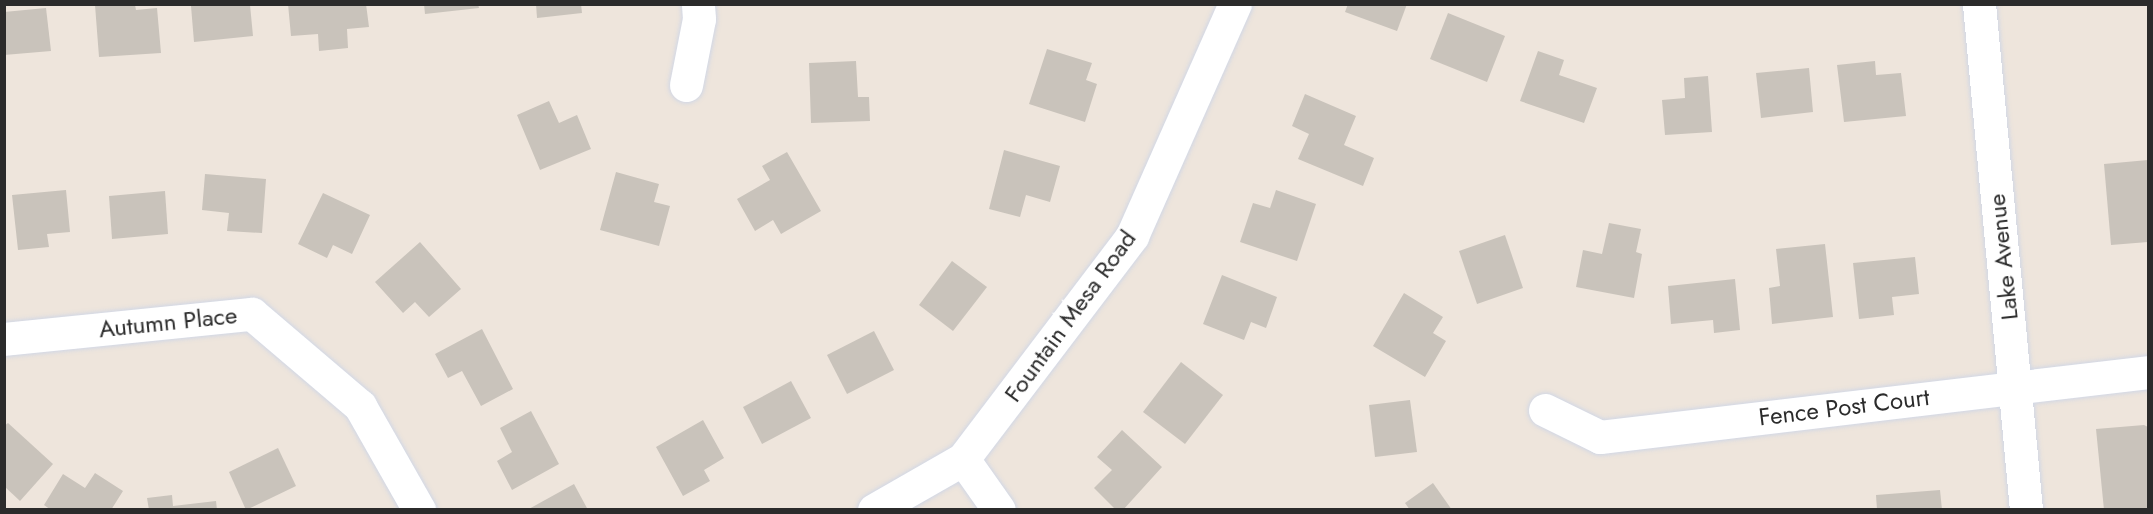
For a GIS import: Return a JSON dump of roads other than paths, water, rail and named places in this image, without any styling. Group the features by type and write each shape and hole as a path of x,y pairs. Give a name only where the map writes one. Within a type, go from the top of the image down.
{"street":[{"path":"686,85 699,19 698,4"},
{"name":"Fountain Mesa Road","path":"874,510 963,459 1132,236 1236,4"},
{"name":"Lake Avenue","path":"1979,4 2026,510"},
{"name":"Autumn Place","path":"4,339 252,314 360,406 419,510"},
{"name":"Fence Post Court","path":"1545,410 1600,437 2148,372"},
{"path":"963,459 999,510"}]}
